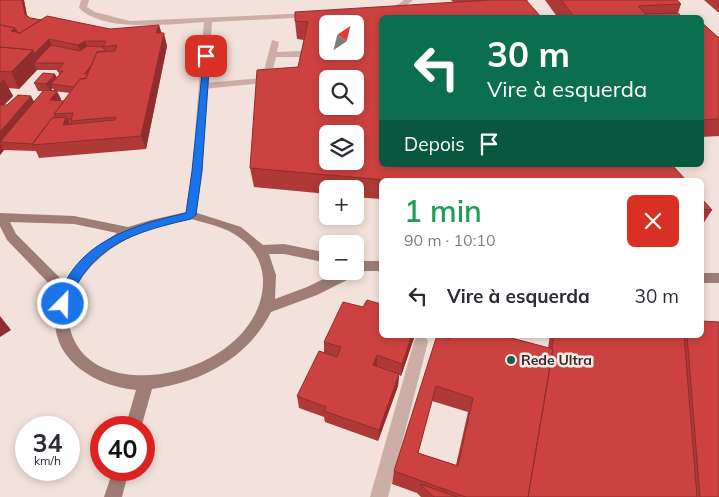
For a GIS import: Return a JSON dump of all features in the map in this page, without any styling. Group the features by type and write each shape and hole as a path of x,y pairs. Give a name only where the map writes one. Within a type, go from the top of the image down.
{"street":[{"path":"85,0 83,8 92,14 130,23 208,21 321,14"},
{"path":"379,10 401,6 408,0"},
{"path":"191,215 197,171 208,21"},
{"path":"266,81 275,42"},
{"path":"271,55 301,54"},
{"path":"204,86 285,78"},
{"path":"191,215 235,229 250,238 261,250 270,277 266,308 249,335 221,360 185,376 146,383 116,380 92,370 74,355 63,336 61,314 66,293 81,268 102,248 129,232 191,215"},
{"path":"66,293 11,237 1,217 74,220 129,232"},
{"path":"261,250 284,249 319,256"},
{"path":"364,268 379,266"},
{"path":"704,278 719,278"},
{"path":"266,308 312,291 334,280"},
{"path":"379,497 421,342"},
{"path":"136,416 146,383"},
{"path":"113,497 118,481"}],"building":[{"path":"0,0 22,0 25,14 30,18 41,20 20,33 15,28 0,25"},
{"path":"490,0 526,0 539,15 379,15 379,167 674,167 684,178 379,179 250,168 257,70 298,67 308,22 295,21 295,12"},
{"path":"561,0 677,0 681,4 638,6 646,15 573,15"},
{"path":"678,13 680,15 647,15"},
{"path":"47,16 110,29 159,25 156,33 164,33 141,136 32,145 52,118 66,117 63,125 115,120 116,117 71,121 73,113 54,114 80,79 86,78 97,52 115,51 117,45 103,47 106,41 85,41 78,45 49,39 34,54 33,50 0,47 0,25 15,28 11,31 20,33"},
{"path":"704,25 719,38 719,119 704,120"},
{"path":"51,45 80,51 87,46 103,47 105,51 97,52 91,66 84,74 88,74 87,76 85,79 80,79 74,87 51,84 63,71 57,71 64,63 34,63"},
{"path":"0,47 33,50 11,72 0,71"},
{"path":"43,73 55,74 46,84 34,83"},
{"path":"44,90 57,91 50,100 64,101 54,114 56,117 52,118 32,144 0,142"},
{"path":"18,95 31,96 0,132 0,105 7,105"},
{"path":"704,201 712,210 704,209"},
{"path":"367,300 379,303 379,338 411,338 402,364 377,355 373,365 399,374 379,430 324,411 326,407 297,396 319,351 337,357 341,347 324,342 343,302 363,307"},
{"path":"704,321 719,322 719,497 700,497 687,338 704,338"},
{"path":"436,338 511,338 553,349 528,497 466,497 394,471","holes":["436,386 473,398 458,466 418,453"]},
{"path":"554,338 684,338 697,497 528,497"},
{"path":"420,484 457,497 434,497"}],"place":[{"name":"Rede Ultra","path":"511,360"}],"route":[{"path":"63,304 66,293 81,268 102,248 129,232 191,215 197,171 206,56"}]}
